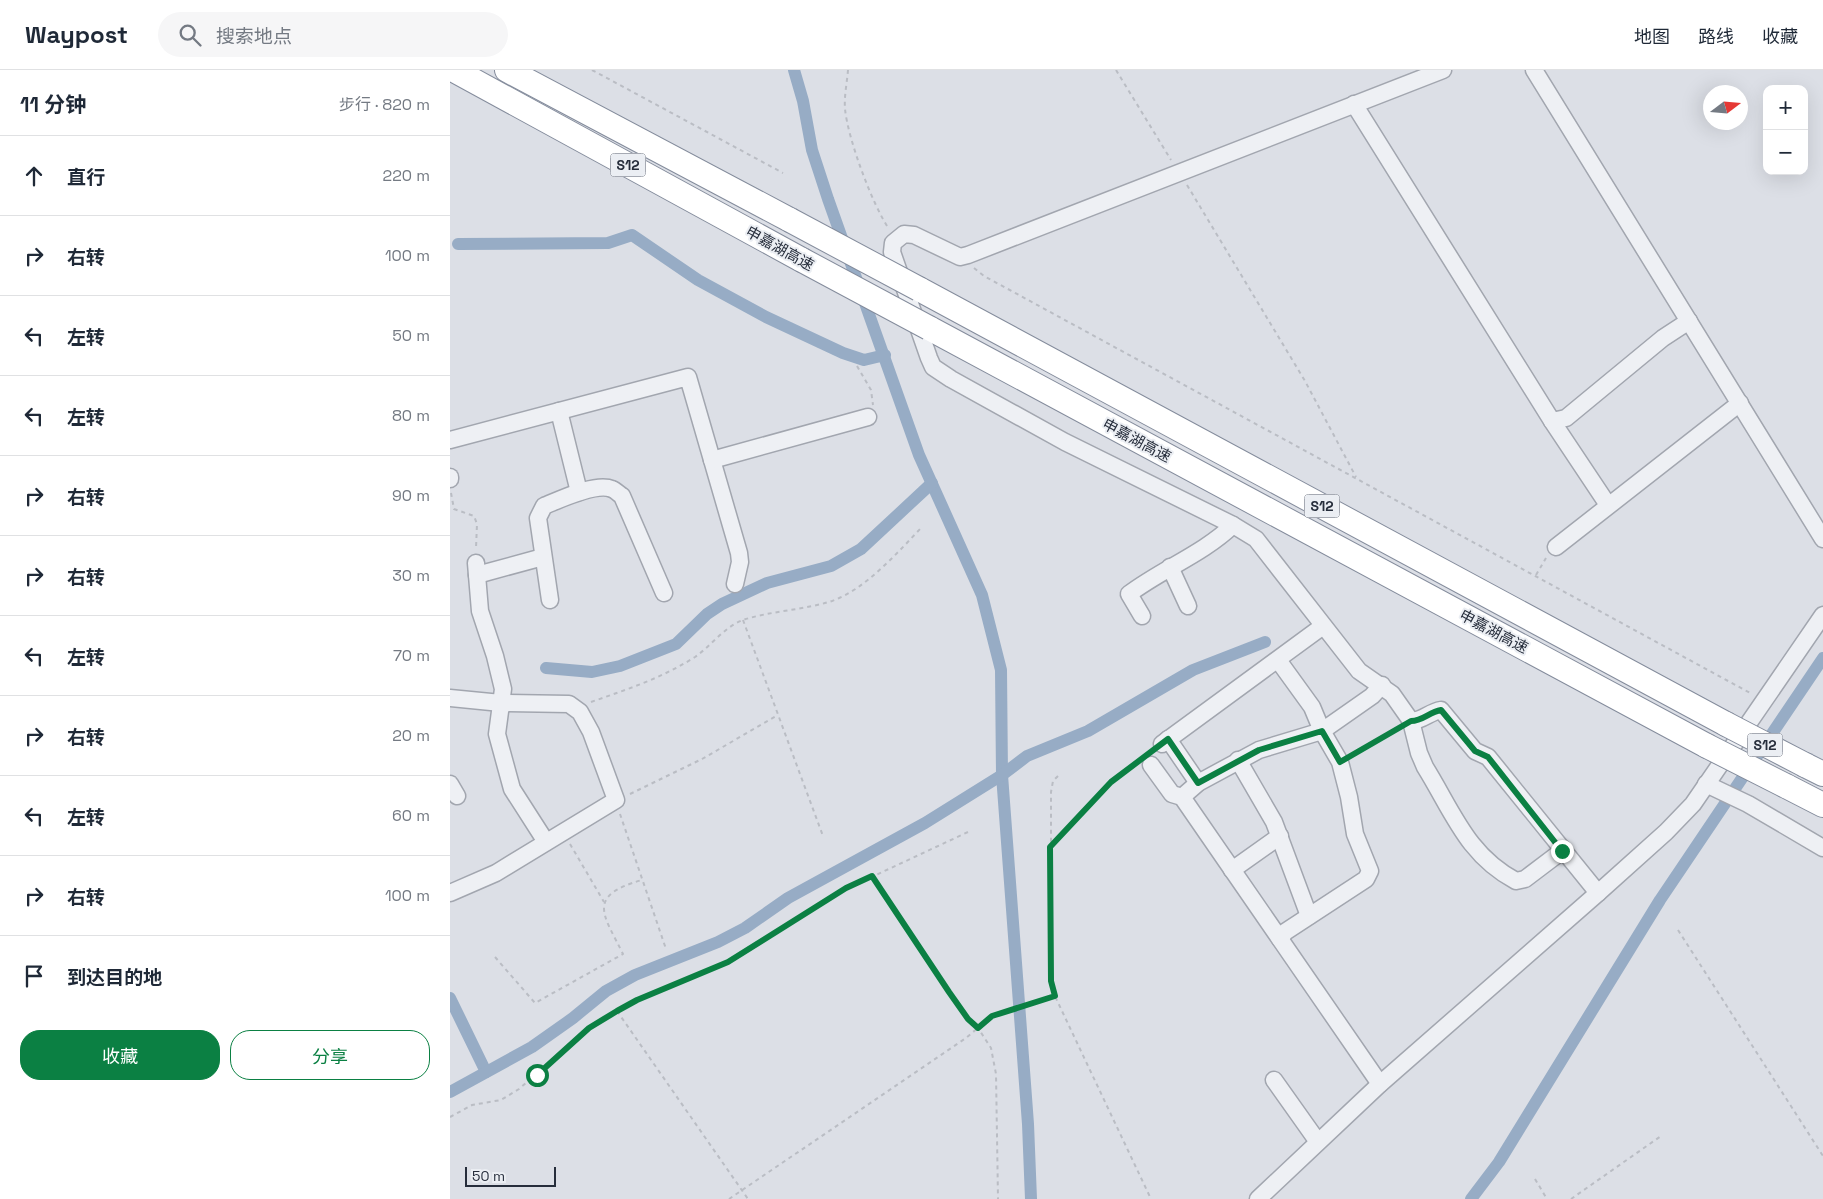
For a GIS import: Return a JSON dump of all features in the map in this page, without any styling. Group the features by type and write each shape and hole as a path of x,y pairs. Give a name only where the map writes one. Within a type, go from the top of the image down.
{"highway":[{"name":"申嘉湖高速","path":"454,70 802,260 1707,746 1823,805"},
{"name":"申嘉湖高速","path":"507,70 1814,770"}],"street":[{"path":"1444,70 960,257 914,235 904,234 893,243 892,252 933,367 1065,442 1233,525 1256,539 1266,549 1359,671 1382,684 1392,694 1411,721 1419,753 1425,767 1472,846 1496,870 1516,881 1525,879 1562,851"},
{"path":"1534,70 1823,539"},
{"path":"1354,104 1552,421 1608,505"},
{"path":"1552,421 1566,418 1663,338 1689,321"},
{"path":"450,440 688,377 739,553 740,562 735,584"},
{"path":"1556,547 1740,403"},
{"path":"559,411 579,492"},
{"path":"712,460 868,417"},
{"path":"550,600 538,518 544,506 579,492 600,488 612,488 622,496 664,593"},
{"path":"1142,616 1129,594 1170,567 1204,548 1233,525"},
{"path":"543,557 476,569 480,611 495,656 502,689 497,734 512,789 546,842"},
{"path":"1170,567 1188,606"},
{"path":"1258,1199 1380,1084 1598,893 1680,818 1710,787 1764,701 1823,615"},
{"path":"1198,783 1165,741 1323,626"},
{"path":"1278,660 1312,707 1322,731 1340,762 1349,797 1355,834 1370,871 1366,879 1286,932 1280,940"},
{"path":"1182,797 1198,783 1259,750 1322,731 1372,696 1382,684"},
{"path":"450,698 501,703 569,704 580,712 591,732 616,800 496,873 450,893"},
{"path":"1411,721 1419,721 1434,711 1441,710 1475,751 1488,757 1562,851 1598,893"},
{"path":"1238,760 1280,836 1310,916"},
{"path":"1144,763 1172,794 1182,797 1380,1084"},
{"path":"1710,787 1748,804 1823,848"},
{"path":"1232,870 1280,836"},
{"path":"1274,1080 1318,1142"}],"path":[{"path":"592,70 783,172"},
{"path":"848,70 845,106 846,119 857,156 882,218 898,239"},
{"path":"1116,70 1304,381 1356,478"},
{"path":"960,257 984,276 1536,575 1764,701"},
{"path":"858,366 871,390 872,409 868,417"},
{"path":"450,478 454,509 474,516 476,524 476,569"},
{"path":"575,708 658,678 705,650 721,635 743,620 806,607 844,596 881,568 922,527"},
{"path":"1536,575 1556,547"},
{"path":"743,620 823,836"},
{"path":"666,949 616,800 702,759 778,716"},
{"path":"1340,762 1411,721"},
{"path":"1050,847 1111,782 1144,763"},
{"path":"1058,776 1053,781 1050,792 1052,813 1050,847 1051,981 1055,996 1151,1199"},
{"path":"563,832 604,902"},
{"path":"450,1117 472,1105 501,1100 519,1089 589,1028 617,1011 637,1000 728,962 846,888 968,832"},
{"path":"872,876 949,992 968,1019 978,1028 991,1048 996,1074 998,1199"},
{"path":"495,957 535,1003 623,954 602,912 604,902 611,894 642,880"},
{"path":"1678,930 1823,1156"},
{"path":"729,1199 958,1044 992,1016 1055,996"},
{"path":"617,1011 748,1199"},
{"path":"1571,1199 1660,1136"},
{"path":"1535,1179 1547,1199"}],"waterway":[{"path":"794,70 803,101 812,150 828,199 919,455 982,595 1001,670 1002,775 1028,1124 1031,1199"},
{"path":"458,244 608,243 632,235 698,280 766,317 843,353 864,360 885,355"},
{"path":"546,668 592,672 620,666 676,644 707,614 722,604 767,583 831,566 861,549 932,483"},
{"path":"450,1092 532,1047 573,1018 606,991 635,975 718,942 745,928 788,898 925,823 1002,775 1027,756 1088,731 1193,670 1265,642"},
{"path":"1471,1199 1499,1162 1660,900 1823,658"},
{"path":"450,998 486,1072"}],"route":[{"path":"537,1075 589,1028 617,1011 637,1000 728,962 846,888 872,876 949,992 968,1019 978,1028 992,1016 1055,996 1051,981 1050,847 1099,797 1111,782 1168,739 1198,783 1259,750 1322,731 1340,762 1411,721 1419,721 1434,711 1441,710 1475,751 1488,757 1562,851"}]}
